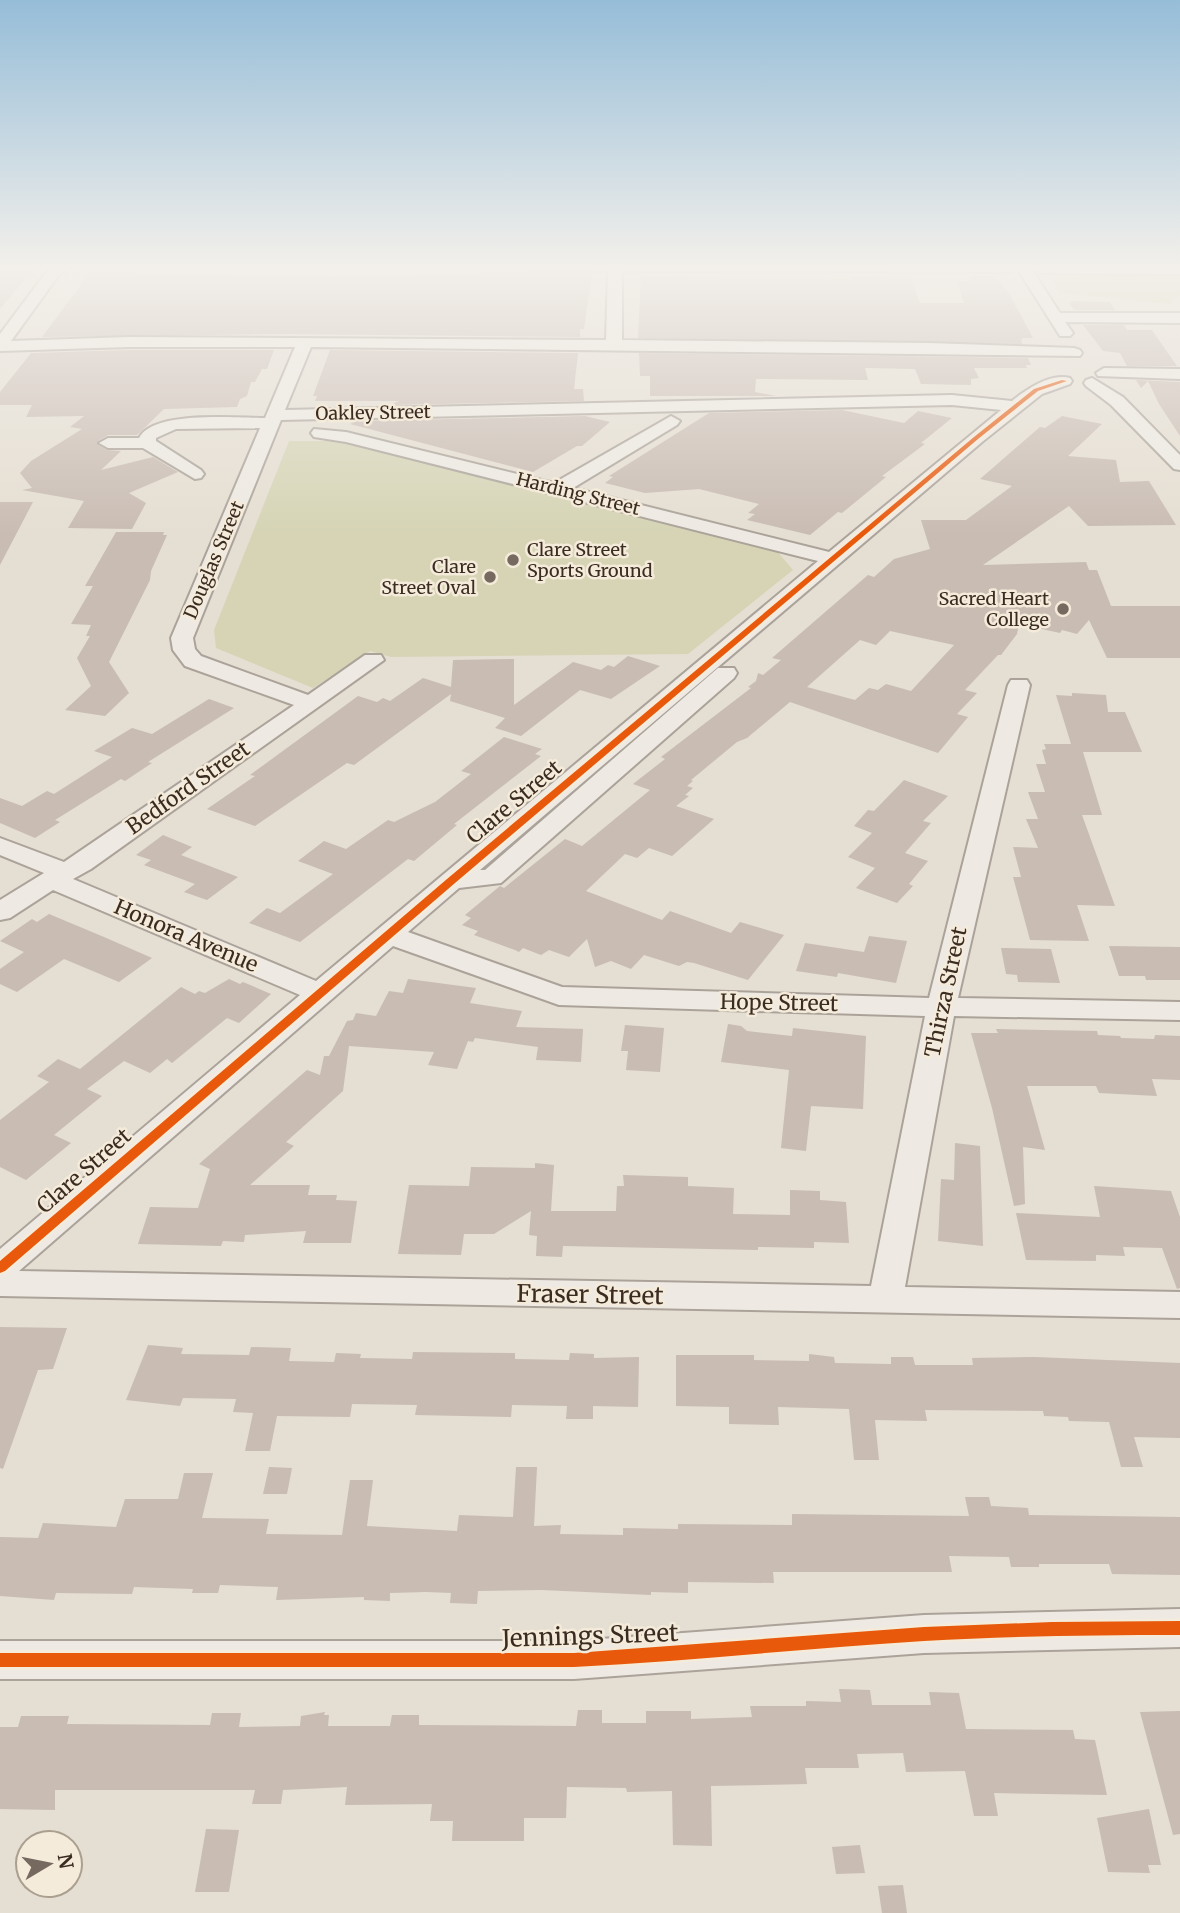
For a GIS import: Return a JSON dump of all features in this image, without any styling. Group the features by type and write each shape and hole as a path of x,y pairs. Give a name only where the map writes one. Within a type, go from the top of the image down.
{"street":[{"name":"Douglas Street","path":"299,355 182,638 184,650 192,661 310,704"},
{"path":"987,355 1072,366 1098,378 1180,465"},
{"path":"1068,355 1072,366"},
{"name":"Clare Street","path":"0,1268 451,881 1036,390 1072,366"},
{"path":"1098,378 1180,374"},
{"name":"Oakley Street","path":"147,443 153,432 176,424 273,419 952,400 1017,406"},
{"path":"558,489 671,421"},
{"name":"Harding Street","path":"320,433 346,437 835,559"},
{"path":"108,443 147,443 195,474"},
{"name":"Bedford Street","path":"0,912 58,876 373,660"},
{"name":"Thirza Street","path":"885,1301 941,1007 1019,685"},
{"name":"Honora Avenue","path":"0,846 58,876 321,994"},
{"name":"Hope Street","path":"389,935 559,996 1180,1011"},
{"name":"Fraser Street","path":"0,1283 1180,1305"},
{"name":"Jennings Street","path":"0,1660 574,1660 666,1656 769,1645 924,1634 1066,1628 1180,1628"}],"shaded area":[{"name":"Clare Street Sports Ground","path":"289,441 336,441 776,550 793,570 688,654 391,657 370,651 313,688 216,648 214,630"}],"building":[{"path":"29,355 272,355 267,369 262,369 255,382 251,382 247,396 240,399 237,407 164,409 137,435 108,435 98,441 98,445 107,450 121,451 101,470 153,457 178,472 129,493 146,503 132,529 68,528 84,501 22,490 32,488 20,473 31,461 82,429 70,427 84,416 26,417 32,405 0,405 0,392"},
{"path":"328,355 578,355 574,389 583,389 584,401 390,405 399,401 315,401 317,396 313,396"},
{"path":"639,355 1028,358 1031,365 1026,365 1027,368 974,368 979,378 971,379 971,385 921,384 915,369 865,368 868,380 756,379 755,392 776,396 650,396 650,376 640,376"},
{"path":"1121,355 1170,355 1177,366 1127,366"},
{"path":"1136,380 1180,382 1180,436 1148,381 1141,388"},
{"path":"842,410 904,423 918,411 952,418 921,443 925,444 882,476 886,477 810,535 747,520 755,514 748,513 759,504 699,489 645,493 605,483 613,477 609,476 709,413"},
{"path":"585,416 610,422 582,446 577,446 533,472 350,424 357,421"},
{"path":"1062,416 1102,424 1068,456 1116,460 1120,482 1149,481 1176,525 1088,526 1069,506 983,565 1086,562 1089,570 1097,570 1111,606 1180,606 1180,658 1107,658 1089,620 1077,634 1019,624 1017,634 1001,655 965,690 977,693 957,714 968,717 938,753 790,702 747,738 737,742 687,786 693,788 685,795 689,796 676,806 714,819 672,856 649,848 637,858 625,854 586,891 662,920 670,911 731,933 740,922 784,935 748,980 694,963 687,962 679,966 644,955 631,969 611,961 595,967 587,939 569,957 549,950 541,955 523,948 519,952 474,935 478,931 462,925 471,918 465,915 500,886 504,888 565,839 582,846 650,790 633,784 665,759 661,757 751,688 748,687 756,681 758,673 763,675 781,660 772,658 868,575 874,577 894,559 930,549 921,520 966,520 1012,486 980,479 1040,427 1045,428","holes":["890,631 954,645 911,691 886,684 878,690 869,688 855,700 807,687 860,640 876,645"]},
{"path":"0,502 33,502 0,565"},
{"path":"116,532 164,532 163,535 167,535 151,571 150,580 109,662 129,693 105,716 65,710 91,686 77,658 90,636 86,636 91,625 71,624 93,586 85,586"},
{"path":"628,656 660,666 611,699 580,690 521,736 495,728 505,718 450,701 451,694 354,765 347,763 255,826 207,809 255,776 250,775 358,696 377,702 383,698 390,701 423,678 451,687 453,660 514,659 514,705 573,662 601,670 608,665 614,667"},
{"path":"1072,693 1106,695 1108,712 1125,712 1142,752 1083,752 1102,815 1082,815 1115,906 1077,905 1089,941 1030,940 1013,877 1021,877 1013,847 1038,848 1026,819 1038,819 1028,792 1045,792 1036,764 1046,764 1042,750 1046,749 1044,744 1071,744 1056,695 1072,696"},
{"path":"209,699 234,708 148,762 152,763 125,781 121,779 55,820 60,822 35,838 0,823 0,798 22,806 47,791 54,794 112,757 94,751 132,728 152,734"},
{"path":"504,737 542,749 535,754 541,756 454,824 457,825 414,861 408,859 300,942 249,923 267,908 280,913 333,874 298,861 324,841 346,849 388,820 394,822 435,802 471,774 461,771"},
{"path":"904,780 948,796 923,821 931,823 905,853 928,861 909,884 913,886 897,903 856,888 875,868 848,857 872,833 854,826 868,810 874,811"},
{"path":"163,835 192,847 181,855 238,877 207,900 184,892 195,884 144,865 151,860 136,855"},
{"path":"49,914 152,958 119,982 64,959 17,992 0,984 0,969 24,952 0,941 32,919 37,922"},
{"path":"869,936 907,941 896,983 838,973 837,977 796,971 805,943 864,952"},
{"path":"1109,946 1180,947 1180,980 1146,980 1145,976 1119,976"},
{"path":"1001,948 1051,949 1060,983 1018,982 1017,975 1006,974"},
{"path":"229,979 271,994 239,1023 227,1018 172,1063 167,1059 150,1073 124,1061 87,1089 102,1096 54,1135 71,1143 26,1180 0,1167 0,1120 49,1082 37,1076 58,1059 80,1069 181,987 195,994 199,991 205,993"},
{"path":"408,979 476,988 470,1003 522,1011 516,1027 583,1029 581,1062 536,1060 538,1047 475,1038 473,1042 468,1041 457,1069 428,1065 434,1052 349,1046 343,1091 286,1142 294,1146 250,1185 310,1185 308,1195 337,1195 336,1200 357,1201 351,1243 303,1243 306,1231 245,1235 244,1242 223,1241 221,1246 138,1244 150,1207 198,1208 210,1169 199,1164 307,1070 320,1075 324,1056 329,1056 347,1021 353,1020 356,1013 376,1016 389,991 403,993"},
{"path":"728,1024 741,1026 747,1031 792,1036 793,1028 866,1036 863,1109 811,1106 806,1151 781,1148 789,1070 721,1062"},
{"path":"625,1025 664,1028 660,1072 626,1070 628,1051 621,1051"},
{"path":"996,1029 1097,1031 1098,1035 1121,1038 1154,1039 1155,1035 1180,1036 1180,1080 1152,1079 1157,1096 1099,1093 1096,1086 1027,1086 1045,1150 1023,1147 1025,1204 1014,1206 992,1108 971,1033 998,1033"},
{"path":"955,1143 980,1146 983,1246 938,1241 941,1179 954,1180"},
{"path":"535,1163 554,1165 551,1211 616,1211 617,1186 624,1186 623,1175 688,1177 688,1186 734,1188 733,1214 790,1215 790,1190 820,1191 820,1200 846,1202 849,1243 814,1242 814,1248 758,1247 758,1250 563,1246 562,1257 536,1256 537,1236 529,1235 531,1211 494,1234 464,1234 461,1255 398,1254 409,1185 469,1186 471,1167 535,1168"},
{"path":"1094,1186 1171,1191 1180,1217 1180,1288 1177,1289 1162,1248 1123,1247 1125,1256 1096,1255 1096,1261 1026,1260 1016,1213 1100,1217"},
{"path":"0,1327 67,1328 53,1369 38,1370 3,1469 0,1468"},
{"path":"148,1345 183,1348 181,1354 249,1355 251,1347 291,1348 289,1361 334,1362 336,1353 361,1354 360,1358 412,1359 413,1352 515,1353 515,1359 569,1360 570,1353 594,1354 594,1358 639,1357 638,1407 593,1406 593,1419 566,1419 567,1406 512,1405 511,1417 415,1415 417,1405 352,1404 350,1417 277,1416 270,1451 245,1451 253,1413 233,1412 236,1399 183,1398 180,1406 126,1400"},
{"path":"809,1354 834,1357 835,1363 891,1364 891,1357 913,1357 915,1365 973,1365 972,1358 1035,1357 1180,1363 1180,1438 1134,1437 1143,1467 1121,1467 1109,1422 1069,1421 1068,1417 1044,1416 1043,1411 925,1410 927,1421 875,1420 879,1460 854,1460 849,1409 778,1407 779,1425 729,1424 729,1407 676,1406 676,1355 754,1355 754,1360 809,1361"},
{"path":"269,1467 292,1468 287,1494 263,1494"},
{"path":"516,1467 537,1467 534,1526 561,1525 560,1534 623,1535 623,1528 678,1529 678,1524 792,1525 792,1514 969,1516 965,1497 989,1497 991,1506 1028,1508 1029,1515 1180,1517 1180,1575 1112,1574 1109,1564 1039,1564 1039,1567 1011,1567 1009,1557 949,1556 952,1572 773,1572 774,1583 688,1582 688,1593 651,1592 651,1595 542,1590 478,1591 477,1604 450,1603 451,1593 426,1592 390,1593 390,1601 364,1600 364,1597 276,1600 278,1587 220,1585 218,1593 192,1593 193,1589 134,1587 132,1594 56,1593 54,1600 0,1596 0,1537 38,1538 43,1523 116,1527 125,1499 178,1499 184,1473 213,1473 202,1518 269,1519 266,1534 342,1535 350,1480 373,1480 367,1526 457,1531 459,1515 513,1517"},
{"path":"839,1689 870,1690 872,1705 931,1705 929,1692 959,1693 966,1729 1073,1730 1075,1739 1095,1740 1107,1795 994,1793 998,1816 974,1816 965,1771 906,1772 903,1753 857,1754 859,1768 805,1768 807,1784 711,1786 712,1846 673,1845 672,1791 627,1792 626,1788 567,1787 566,1818 524,1818 524,1841 452,1841 453,1821 430,1821 432,1804 345,1805 347,1787 283,1790 281,1804 252,1804 255,1790 55,1790 55,1810 0,1809 0,1727 18,1727 21,1716 69,1716 67,1724 210,1725 212,1713 241,1713 239,1727 300,1726 301,1716 325,1712 324,1715 329,1715 328,1726 390,1726 392,1715 419,1715 419,1725 576,1726 578,1710 602,1710 602,1723 646,1723 646,1711 691,1711 691,1719 752,1717 750,1706 806,1706 806,1701 841,1702"},
{"path":"1180,1711 1180,1834 1173,1835 1140,1712"},
{"path":"1149,1809 1161,1865 1148,1865 1150,1873 1108,1872 1097,1818"},
{"path":"206,1829 239,1830 229,1892 195,1892"},
{"path":"860,1845 865,1873 836,1874 832,1847"},
{"path":"903,1885 907,1913 882,1913 878,1886"}],"cycle path":[{"path":"0,1268 451,881 976,438 1036,390 1064,381"},
{"path":"0,1660 574,1660 924,1634 1180,1628"}],"place":[{"name":"Clare Street Sports Ground","path":"513,560"},
{"name":"Clare Street Oval","path":"490,577"},
{"name":"Sacred Heart College","path":"1063,609"}]}
